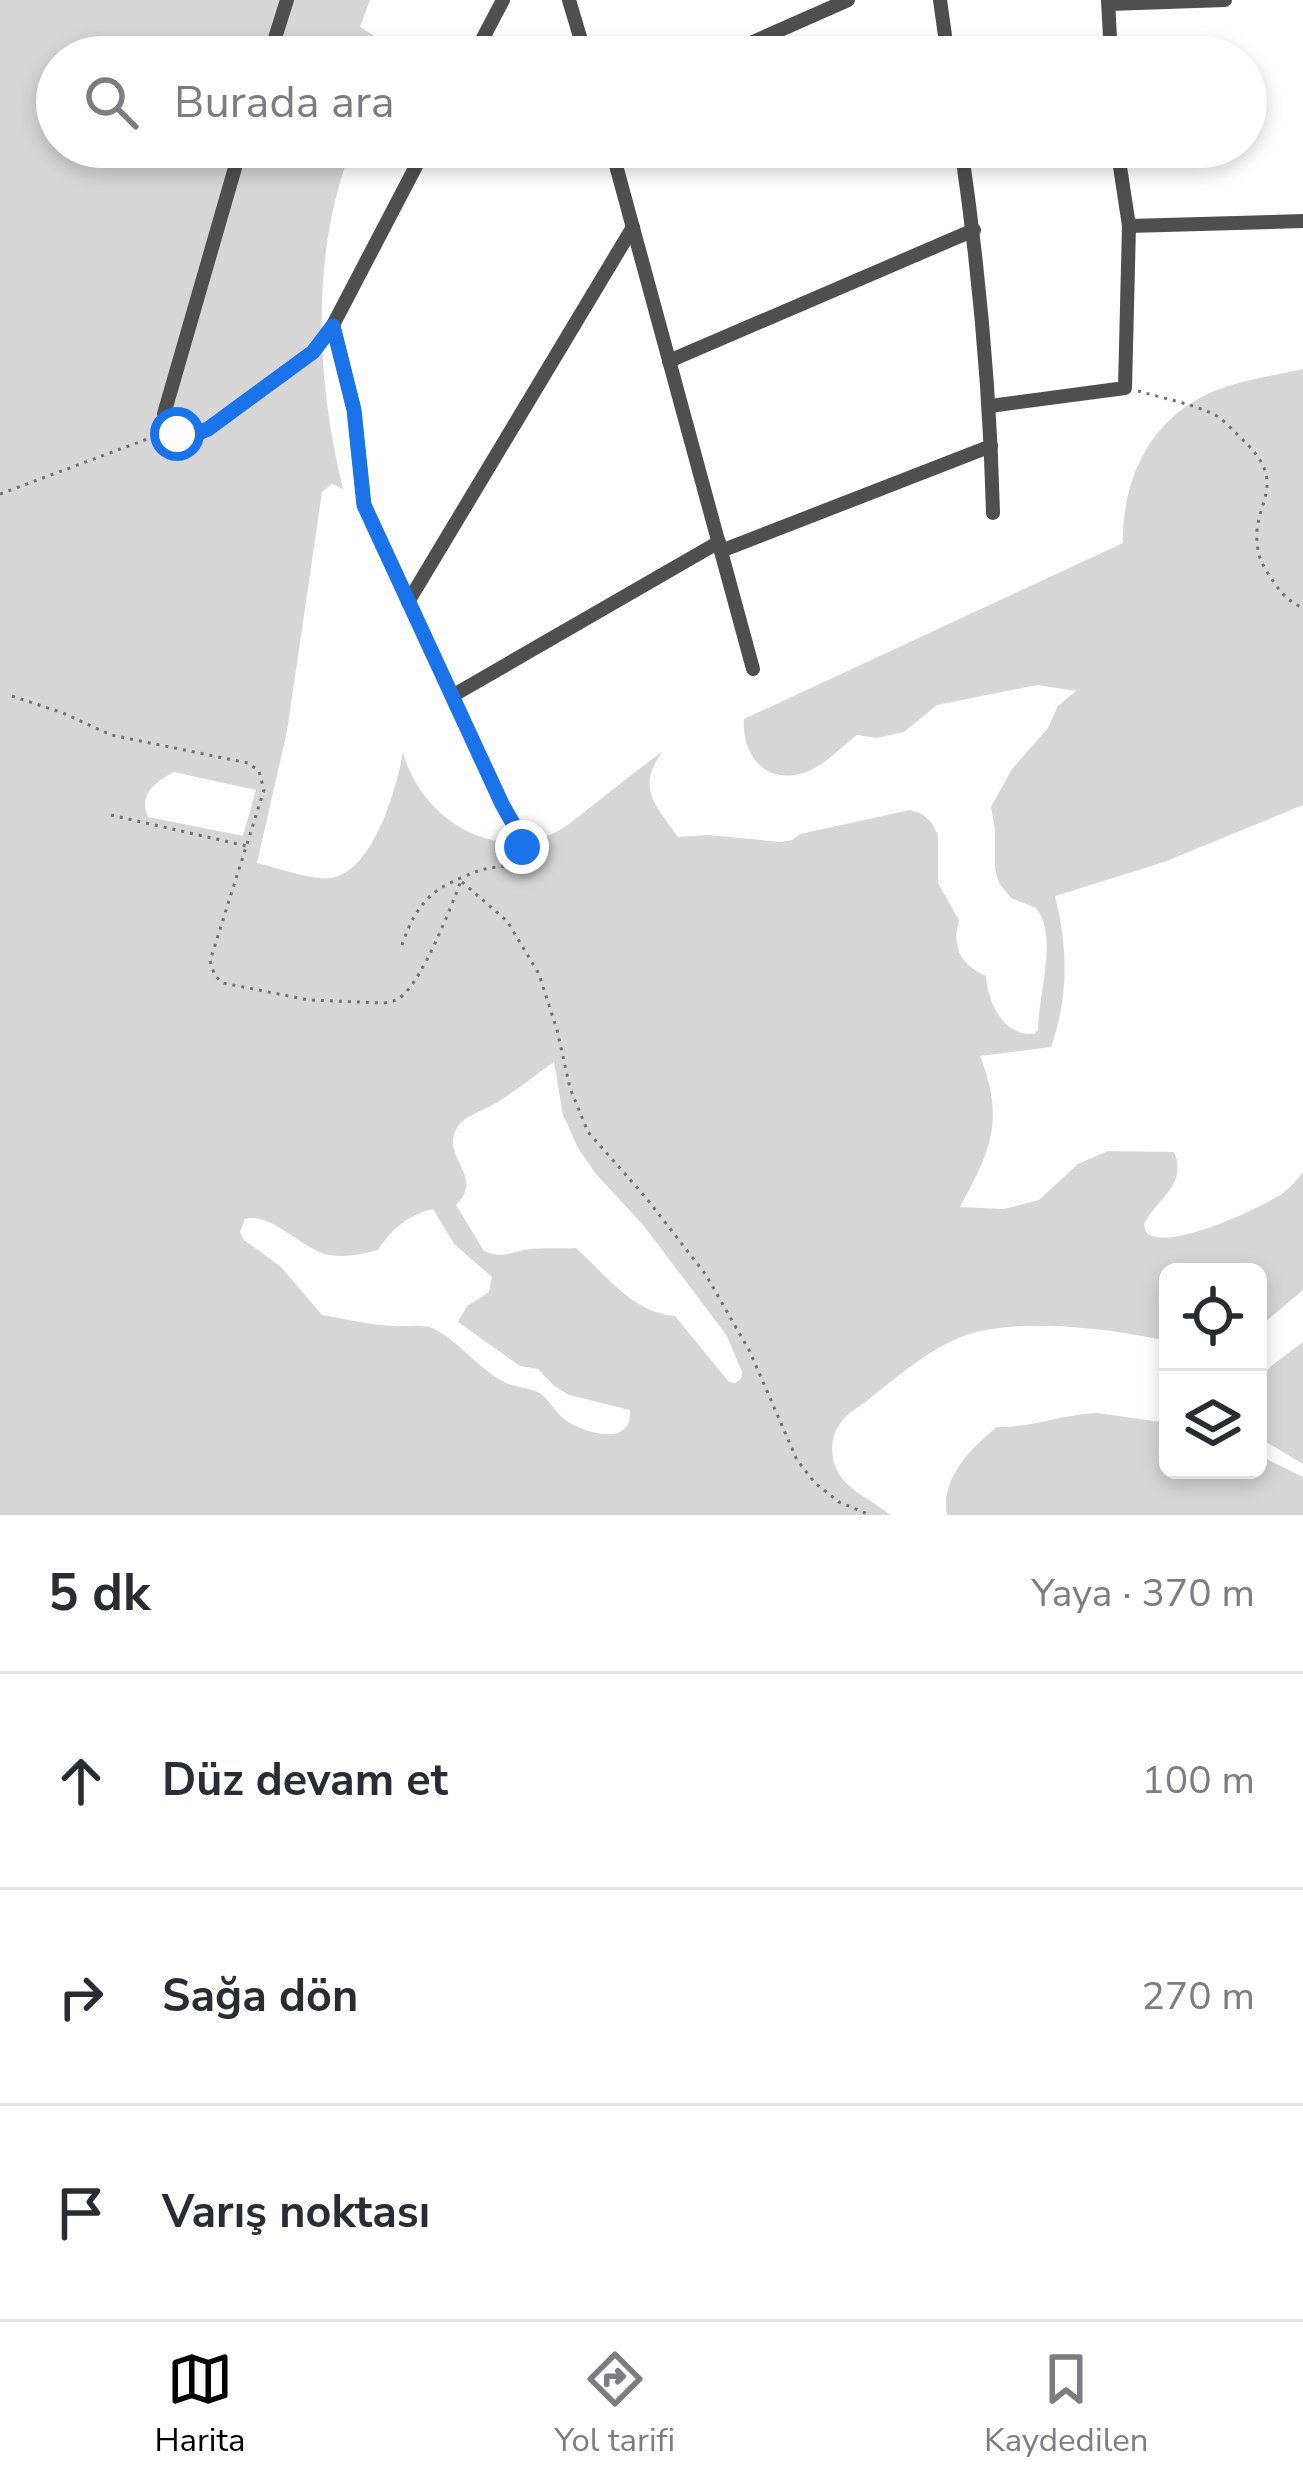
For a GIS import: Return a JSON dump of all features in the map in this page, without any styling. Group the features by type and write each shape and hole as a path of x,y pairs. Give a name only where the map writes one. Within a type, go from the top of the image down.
{"street":[{"path":"275,36 286,0"},
{"path":"484,36 503,0"},
{"path":"569,0 580,36"},
{"path":"767,36 848,0"},
{"path":"940,0 945,36"},
{"path":"1110,36 1108,2 1225,0"},
{"path":"235,168 164,414 171,430 183,435 208,429 313,352 333,326 415,168"},
{"path":"617,168 753,669"},
{"path":"965,168 990,406 993,513"},
{"path":"990,406 1125,388 1129,226 1120,168"},
{"path":"1129,226 1303,221"},
{"path":"408,602 633,227"},
{"path":"669,361 974,230"},
{"path":"333,326 354,410 364,505 502,804"},
{"path":"452,695 720,547 991,446"}],"path":[{"path":"1125,388 1215,414 1258,455 1268,485 1257,532 1258,549 1263,566 1283,595 1303,608"},
{"path":"0,494 171,430"},
{"path":"12,696 111,736 254,766 264,790 212,954 212,969 223,983 308,1000 384,1003 403,995 446,921 461,881"},
{"path":"402,946 410,923 439,889 483,869 512,864 521,853 522,842 502,804"},
{"path":"111,815 248,847"},
{"path":"461,881 507,921 539,974 570,1088 588,1132 706,1275 750,1352 797,1460 815,1484 839,1502 870,1515"}],"shaded area":[{"path":"0,0 370,0 360,27 374,36 36,36 36,168 345,168 329,230 322,317 327,404 343,489 332,484 322,492 287,731 257,863 314,877 331,878 346,872 371,845 403,752 425,797 442,815 485,838 509,842 533,840 563,828 663,751 650,775 650,786 656,806 678,837 781,842 910,810 922,814 938,835 938,883 959,920 960,954 986,976 994,1007 1006,1024 1034,1034 1046,966 1046,934 1036,908 1011,898 999,883 991,807 1012,769 1048,728 1058,706 1076,691 1037,685 937,705 904,732 877,738 857,735 817,767 796,775 783,776 761,766 747,746 744,719 1123,543 1135,474 1144,453 1172,417 1212,392 1303,369 1303,805 1164,862 1055,896 1065,972 1051,1047 980,1056 992,1099 991,1134 960,1207 1004,1209 1039,1200 1078,1164 1108,1151 1174,1152 1174,1182 1144,1224 1147,1233 1174,1237 1256,1208 1283,1193 1303,1172 1303,1290 1267,1320 1267,1263 1159,1263 1159,1340 1053,1326 969,1334 908,1368 843,1420 832,1445 833,1457 840,1476 890,1515 0,1515","holes":["174,772 256,790 243,836 148,817 145,802 150,790","554,1062 563,1115 596,1174 644,1226 727,1336 742,1372 735,1383 729,1382 675,1316 633,1300 576,1248 504,1255 484,1251 456,1205 466,1184 453,1147 458,1126","433,1209 454,1244 492,1277 489,1292 467,1306 458,1322 520,1366 538,1369 569,1395 630,1410 624,1429 607,1434 575,1426 541,1394 496,1377 432,1328 322,1315 281,1267 240,1232 245,1219 255,1218 319,1251 348,1256 378,1250 401,1224"]},
{"path":"1303,1342 1303,1464 1267,1442 1267,1371"},
{"path":"1097,1413 1159,1422 1159,1479 1267,1479 1267,1459 1303,1477 1303,1515 947,1515 953,1477 997,1427"}],"route":[{"path":"177,434 208,429 313,352 333,326 354,410 364,505 522,847"}]}
